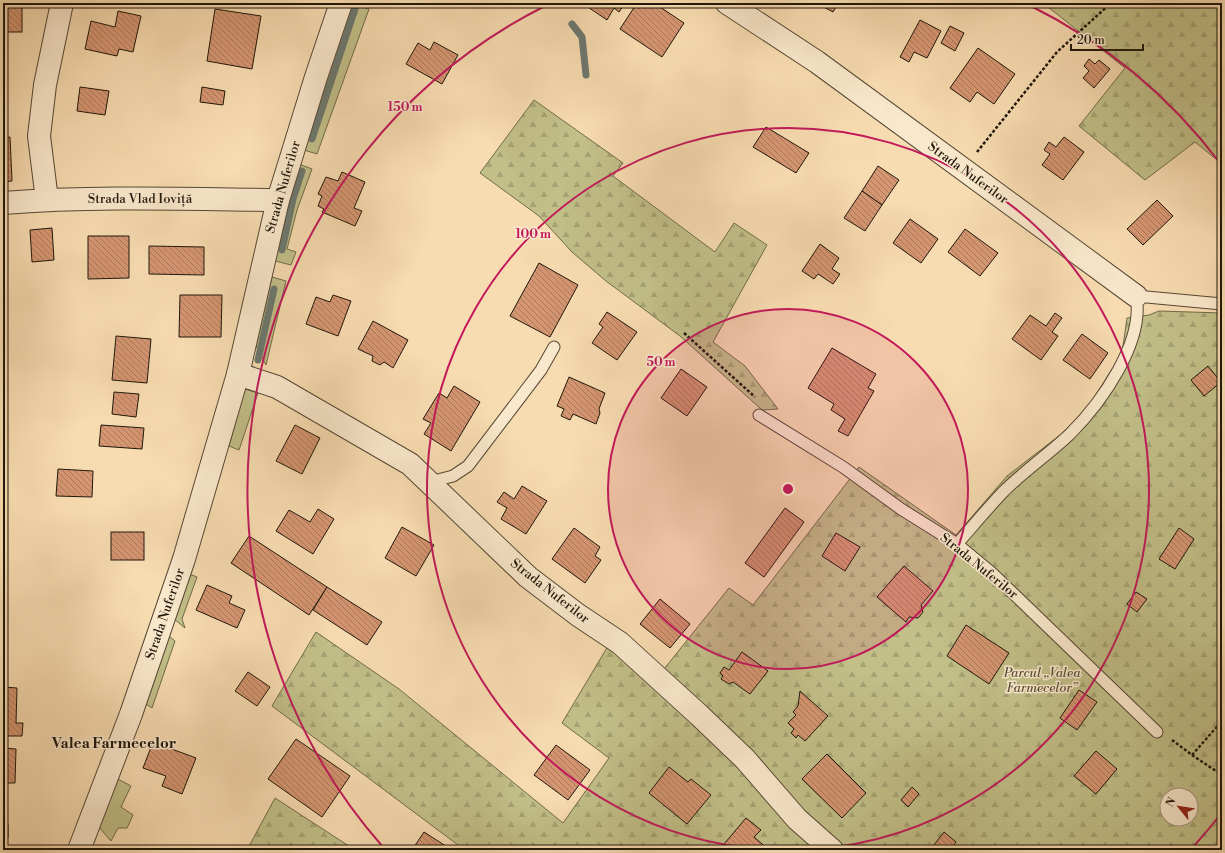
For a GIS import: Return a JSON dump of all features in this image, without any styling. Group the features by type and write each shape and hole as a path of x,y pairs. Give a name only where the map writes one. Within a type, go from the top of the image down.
{"street":[{"path":"47,200 39,136 45,84 62,3"},
{"name":"Strada Nuferilor","path":"79,850 131,714 184,559 238,374 278,200 316,77 341,3"},
{"name":"Strada Nuferilor","path":"727,3 817,62 1136,296"},
{"name":"Strada Vlad Ioviță","path":"3,203 47,200 155,198 278,200"},
{"name":"Strada Nuferilor","path":"238,374 277,387 410,464 528,577 578,615 620,643 699,715 745,759 797,819 832,850"}],"lane":[{"path":"956,544 1003,492 1070,434 1091,410 1128,352 1138,320 1139,309 1136,296 1222,304"},
{"path":"430,482 453,476 468,466 541,370 554,347"},
{"name":"Strada Nuferilor","path":"759,415 844,467 901,509 956,544 992,573 1024,602 1157,732"}],"path":[{"path":"963,169 1057,52 1111,3"},
{"path":"684,333 766,408 780,428"},
{"path":"1192,754 1222,721"},
{"path":"1157,732 1222,775"}],"green space":[{"path":"1043,3 1222,3 1222,164 1195,142 1145,180 1079,126 1125,68"},
{"path":"354,4 369,9 317,154 304,150"},
{"path":"534,100 623,163 613,176 715,252 734,223 767,245 713,342 745,366 778,409 762,410 680,336 606,281 572,252 539,216 480,173"},
{"path":"299,164 312,169 297,210 287,249 296,252 291,265 275,261 287,203"},
{"path":"272,277 286,281 266,365 256,346"},
{"name":"Parcul „Valea Farmecelor”","path":"1159,311 1222,313 1222,850 455,850 458,845 272,706 316,632 399,689 563,823 609,758 562,723 617,631 664,669 729,588 753,605 859,467 956,535 1007,476 1060,435 1087,409 1122,353 1127,318 1149,315"},
{"path":"245,389 258,393 239,450 229,446"},
{"path":"192,575 197,577 182,619 185,628 173,618 187,577"},
{"path":"169,636 175,641 152,708 146,704"},
{"path":"116,778 131,786 121,807 133,815 127,828 118,828 111,841 98,826"},
{"path":"275,798 355,850 247,850"}],"building":[{"path":"3,3 22,3 22,32 3,32"},
{"path":"582,3 625,3 619,12 614,8 607,20"},
{"path":"637,3 654,3 684,23 662,57 620,29"},
{"path":"816,3 838,3 833,12"},
{"path":"215,9 261,16 252,69 207,61"},
{"path":"118,11 141,16 133,52 119,49 117,56 85,49 91,21 115,27"},
{"path":"920,20 941,31 927,58 914,52 909,62 900,57"},
{"path":"950,26 964,33 955,51 941,43"},
{"path":"434,42 458,55 442,84 406,64 418,43 430,50"},
{"path":"978,48 1015,74 994,104 977,92 970,102 950,88"},
{"path":"1089,59 1095,64 1099,60 1110,69 1094,88 1083,78 1089,71 1084,66"},
{"path":"80,87 109,91 105,115 77,111"},
{"path":"202,87 225,91 223,105 200,102"},
{"path":"766,127 809,153 796,173 753,147"},
{"path":"10,137 12,181 3,182 3,138"},
{"path":"1064,137 1084,152 1063,180 1042,165 1050,154 1044,150 1049,142 1056,147"},
{"path":"878,166 899,180 882,205 862,191"},
{"path":"342,172 365,182 354,208 362,211 355,226 322,212 324,209 318,206 322,196 318,194 326,177 338,181"},
{"path":"862,191 882,205 865,231 844,218"},
{"path":"1157,200 1173,216 1143,245 1127,229"},
{"path":"910,219 938,239 921,263 893,243"},
{"path":"52,228 54,260 32,262 30,230"},
{"path":"965,229 998,253 980,276 948,252"},
{"path":"88,236 129,236 129,278 88,279"},
{"path":"820,244 839,258 832,269 840,274 833,284 818,274 814,279 802,271"},
{"path":"149,246 204,247 204,275 149,274"},
{"path":"539,263 578,285 550,337 510,316"},
{"path":"180,295 222,295 221,337 179,337"},
{"path":"333,295 351,301 338,336 306,324 316,297 330,302"},
{"path":"607,312 637,332 617,360 592,343 603,327 599,324"},
{"path":"1055,313 1062,318 1052,332 1058,336 1041,360 1012,339 1030,315 1046,326"},
{"path":"373,321 408,340 393,368 384,362 380,365 372,361 373,356 358,349"},
{"path":"1082,334 1108,353 1090,379 1063,360"},
{"path":"116,336 151,339 147,383 112,380"},
{"path":"832,348 876,374 868,388 874,391 848,436 838,431 845,419 831,410 834,404 808,388"},
{"path":"1208,366 1221,382 1204,396 1191,380"},
{"path":"681,369 707,387 687,416 661,398"},
{"path":"569,377 605,393 599,409 600,413 596,424 573,414 570,420 561,416 564,409 557,406"},
{"path":"454,386 480,402 451,451 424,434 431,423 423,419 439,393 447,398"},
{"path":"114,392 139,394 136,417 112,414"},
{"path":"101,425 144,428 142,449 99,446"},
{"path":"295,425 320,438 302,474 276,461"},
{"path":"58,469 93,471 92,497 56,496"},
{"path":"522,486 547,501 526,534 501,519 507,508 497,502 504,492 514,499"},
{"path":"785,508 804,522 764,577 745,563"},
{"path":"318,509 334,519 313,554 276,531 289,510 310,522"},
{"path":"402,527 434,545 416,576 385,558"},
{"path":"574,528 600,547 595,556 601,560 585,583 552,559"},
{"path":"1179,528 1194,539 1175,569 1159,559"},
{"path":"111,532 144,532 144,560 111,560"},
{"path":"836,533 860,547 845,571 822,556"},
{"path":"249,536 327,587 309,615 231,563"},
{"path":"904,566 933,591 921,605 923,612 918,618 909,617 906,622 877,597"},
{"path":"207,585 232,596 229,603 245,610 237,628 196,610"},
{"path":"327,587 382,622 367,645 313,610"},
{"path":"1136,592 1147,599 1137,612 1127,604"},
{"path":"660,599 690,624 670,648 640,624"},
{"path":"966,625 1009,653 989,684 947,656"},
{"path":"742,652 768,671 750,694 733,682 729,684 721,679 723,676 720,673 724,667 729,670"},
{"path":"248,672 270,687 257,706 235,691"},
{"path":"3,687 17,688 16,723 23,723 22,736 3,736"},
{"path":"1079,690 1097,702 1077,730 1060,718"},
{"path":"800,691 828,716 805,741 798,735 796,738 791,733 794,729 788,723 796,715 793,712 798,706"},
{"path":"296,739 350,776 322,817 268,779"},
{"path":"153,742 196,758 182,794 162,786 166,776 143,768"},
{"path":"556,745 590,770 568,800 534,775"},
{"path":"3,748 16,749 15,783 3,783"},
{"path":"1096,751 1117,769 1096,794 1074,776"},
{"path":"827,754 866,793 842,818 802,779"},
{"path":"669,767 688,782 691,779 711,795 687,824 649,793"},
{"path":"912,787 919,794 908,807 901,800"},
{"path":"746,818 761,830 754,837 769,850 719,850"},
{"path":"3,825 8,825 8,837 3,837"},
{"path":"424,832 452,850 412,850"},
{"path":"944,832 956,842 950,850 930,850"}],"waterway":[{"path":"312,139 356,6"},
{"path":"572,24 582,37 586,75"},
{"path":"282,250 293,199 302,171"},
{"path":"258,360 274,289"}],"district":[{"name":"Valea Farmecelor","path":"114,743"}]}
